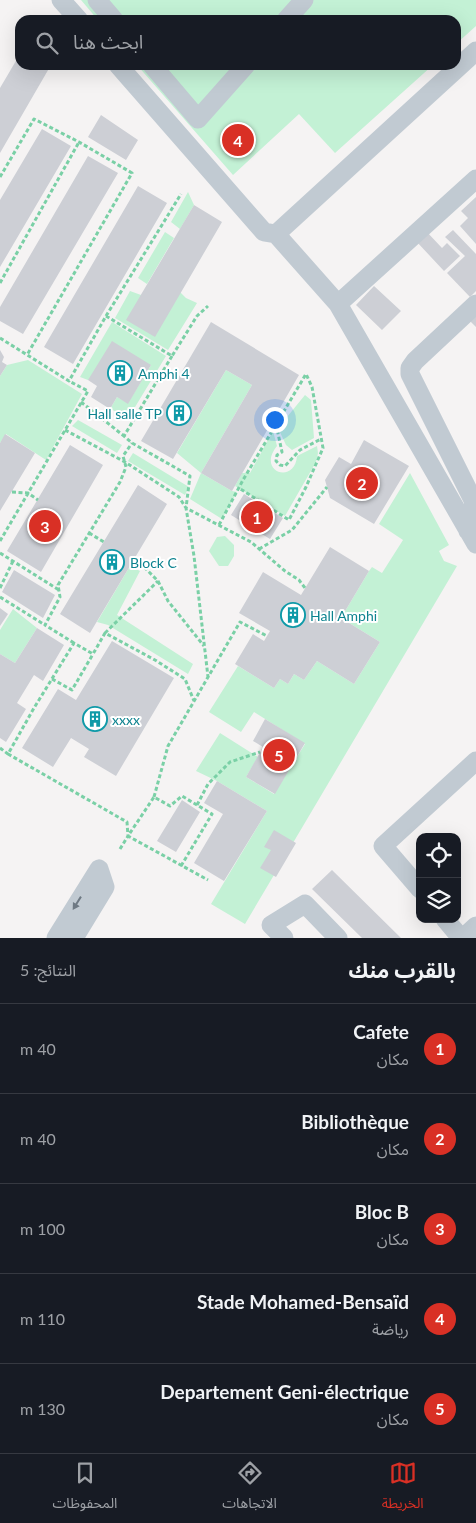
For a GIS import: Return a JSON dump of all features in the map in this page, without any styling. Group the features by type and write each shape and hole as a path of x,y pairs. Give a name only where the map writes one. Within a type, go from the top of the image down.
{"street":[{"path":"62,0 75,15"},
{"path":"97,0 110,15"},
{"path":"290,15 304,0"},
{"path":"461,69 474,57"},
{"path":"122,70 264,232 276,234 338,304 472,537"},
{"path":"156,70 198,119 242,70"},
{"path":"276,234 459,70"},
{"path":"338,304 476,179"},
{"path":"472,537 474,502 410,374 410,368 415,361 476,304"},
{"path":"416,884 383,846 476,761"},
{"path":"56,938 99,869 105,887 74,938"},
{"path":"284,938 271,925 305,904 338,938"},
{"path":"449,923 462,938 476,926"}],"path":[{"path":"0,177 34,118 132,173 27,354"},
{"path":"0,283 79,142"},
{"path":"69,381 106,316 181,194"},
{"path":"124,436 197,316 208,306"},
{"path":"106,316 172,356"},
{"path":"0,338 88,391 0,541"},
{"path":"219,525 239,488 306,374 312,387 323,448 289,520 239,488"},
{"path":"81,402 132,443 190,476 186,508 194,556 208,677"},
{"path":"276,424 282,452 277,456 276,461 285,466 300,450 321,439"},
{"path":"65,430 125,462 179,497 186,508 251,542 285,571 299,580 306,588"},
{"path":"45,625 60,597 58,585 120,482 126,467 123,456 132,443"},
{"path":"259,549 292,530 327,487"},
{"path":"12,492 28,493 38,500"},
{"path":"89,533 104,542"},
{"path":"0,553 58,590"},
{"path":"134,558 158,581 168,601 205,647"},
{"path":"0,588 13,561"},
{"path":"52,679 72,690 105,632 158,581"},
{"path":"0,598 93,654"},
{"path":"120,850 154,797 168,746 240,622 267,636"},
{"path":"105,632 185,679 194,701"},
{"path":"8,754 74,643"},
{"path":"0,748 127,822 128,836"},
{"path":"197,805 208,784 230,762 260,752"},
{"path":"154,797 170,806 182,796 212,814 181,866"},
{"path":"128,836 208,880"}],"green space":[{"path":"81,0 476,0 476,26 461,40 461,15 94,15"},
{"path":"141,70 427,70 335,153 299,114 233,175"},
{"path":"188,192 194,205 180,229 171,222"},
{"path":"165,232 174,238 147,284 138,278"},
{"path":"130,291 141,295 180,292 186,298 197,303 168,350 115,318"},
{"path":"112,322 166,356 129,417 110,409 117,397 128,403 151,365 88,380 80,377"},
{"path":"28,360 82,394 46,460 6,434 0,443 0,376 7,365"},
{"path":"226,370 252,385 201,473 177,453"},
{"path":"305,395 311,400 314,438 292,450 286,445 278,428"},
{"path":"78,420 122,445 117,453 72,426"},
{"path":"273,431 277,446 272,455 271,463 278,472 290,470 295,465 297,456 317,446 318,453 316,462 285,516 235,486 242,473 250,473"},
{"path":"133,453 189,487 185,495 128,461"},
{"path":"201,473 237,492 222,519 190,499"},
{"path":"410,473 449,545 439,551 444,561 457,566 245,924 211,904 267,811 217,781 196,771 220,733 258,757 246,777 274,794 305,744 254,712 241,732 209,712 238,666 274,688 280,679 288,684 294,674 304,680 317,661 354,684 380,642 341,618 372,567 382,573 403,540 379,524"},
{"path":"225,536 234,545 234,556 228,566 219,566 209,551 217,537"},
{"path":"130,566 140,571 117,615 193,664 188,674 108,625 97,622"},
{"path":"13,609 37,628 15,663 0,654 0,630"}],"building":[{"path":"15,62 15,70 48,70 0,153 0,88"},
{"path":"101,115 138,140 126,160 88,137"},
{"path":"42,129 71,146 0,267 0,200"},
{"path":"88,156 118,173 23,334 0,321 0,307"},
{"path":"138,186 167,203 73,364 44,347"},
{"path":"476,197 476,244 460,226 468,218 461,211"},
{"path":"194,205 222,222 155,337 126,320"},
{"path":"453,230 476,254 476,291 470,297 447,273 465,256 445,237"},
{"path":"426,231 442,248 447,243 460,256 444,271 416,241"},
{"path":"374,286 401,311 382,330 356,305"},
{"path":"476,306 476,327 465,316"},
{"name":"Hall salle TP","path":"211,322 299,375 232,491 201,473 252,385 226,370 173,459 141,441"},
{"name":"Amphi 4","path":"112,341 151,365 128,404 117,397 110,409 91,397 97,386 88,380"},
{"path":"0,350 4,357 2,362 7,365 0,376"},
{"path":"5,434 35,453 0,511 0,443"},
{"path":"364,440 409,466 374,524 330,498 325,480 339,457 351,464"},
{"path":"70,445 103,465 41,572 7,551"},
{"name":"Block C","path":"138,485 167,504 90,633 60,614"},
{"path":"244,494 283,518 270,539 231,515"},
{"name":"Hall Amphi","path":"330,547 369,571 341,618 380,642 354,684 317,661 304,680 294,674 288,684 280,679 274,688 235,664 253,634 264,641 270,631 239,613 263,572 301,595"},
{"path":"14,570 55,595 43,618 2,592"},
{"path":"0,608 8,614 0,626"},
{"path":"37,628 64,645 43,681 34,675 17,703 26,709 6,742 0,738 0,654 15,663"},
{"name":"xxxx","path":"112,641 174,678 116,776 84,757 89,749 71,738 53,767 22,748 58,689 76,700"},
{"path":"265,719 305,743 275,794 246,777 263,747 253,741"},
{"path":"217,781 267,811 224,881 194,863 223,814 204,803"},
{"path":"182,800 200,812 176,852 157,841"},
{"path":"274,830 296,843 276,877 260,868 271,850 264,847"},
{"path":"332,870 401,938 362,938 312,889"}],"place":[{"name":"Stade Mohamed-Bensaïd","path":"238,140"},
{"name":"Amphi 4","path":"120,373"},
{"name":"Hall salle TP","path":"179,413"},
{"name":"Bibliothèque","path":"362,483"},
{"name":"Cafete","path":"257,517"},
{"name":"Bloc B","path":"45,526"},
{"name":"Block C","path":"112,562"},
{"name":"Hall Amphi","path":"293,615"},
{"name":"xxxx","path":"95,719"},
{"name":"Departement Geni-électrique","path":"279,755"}]}
